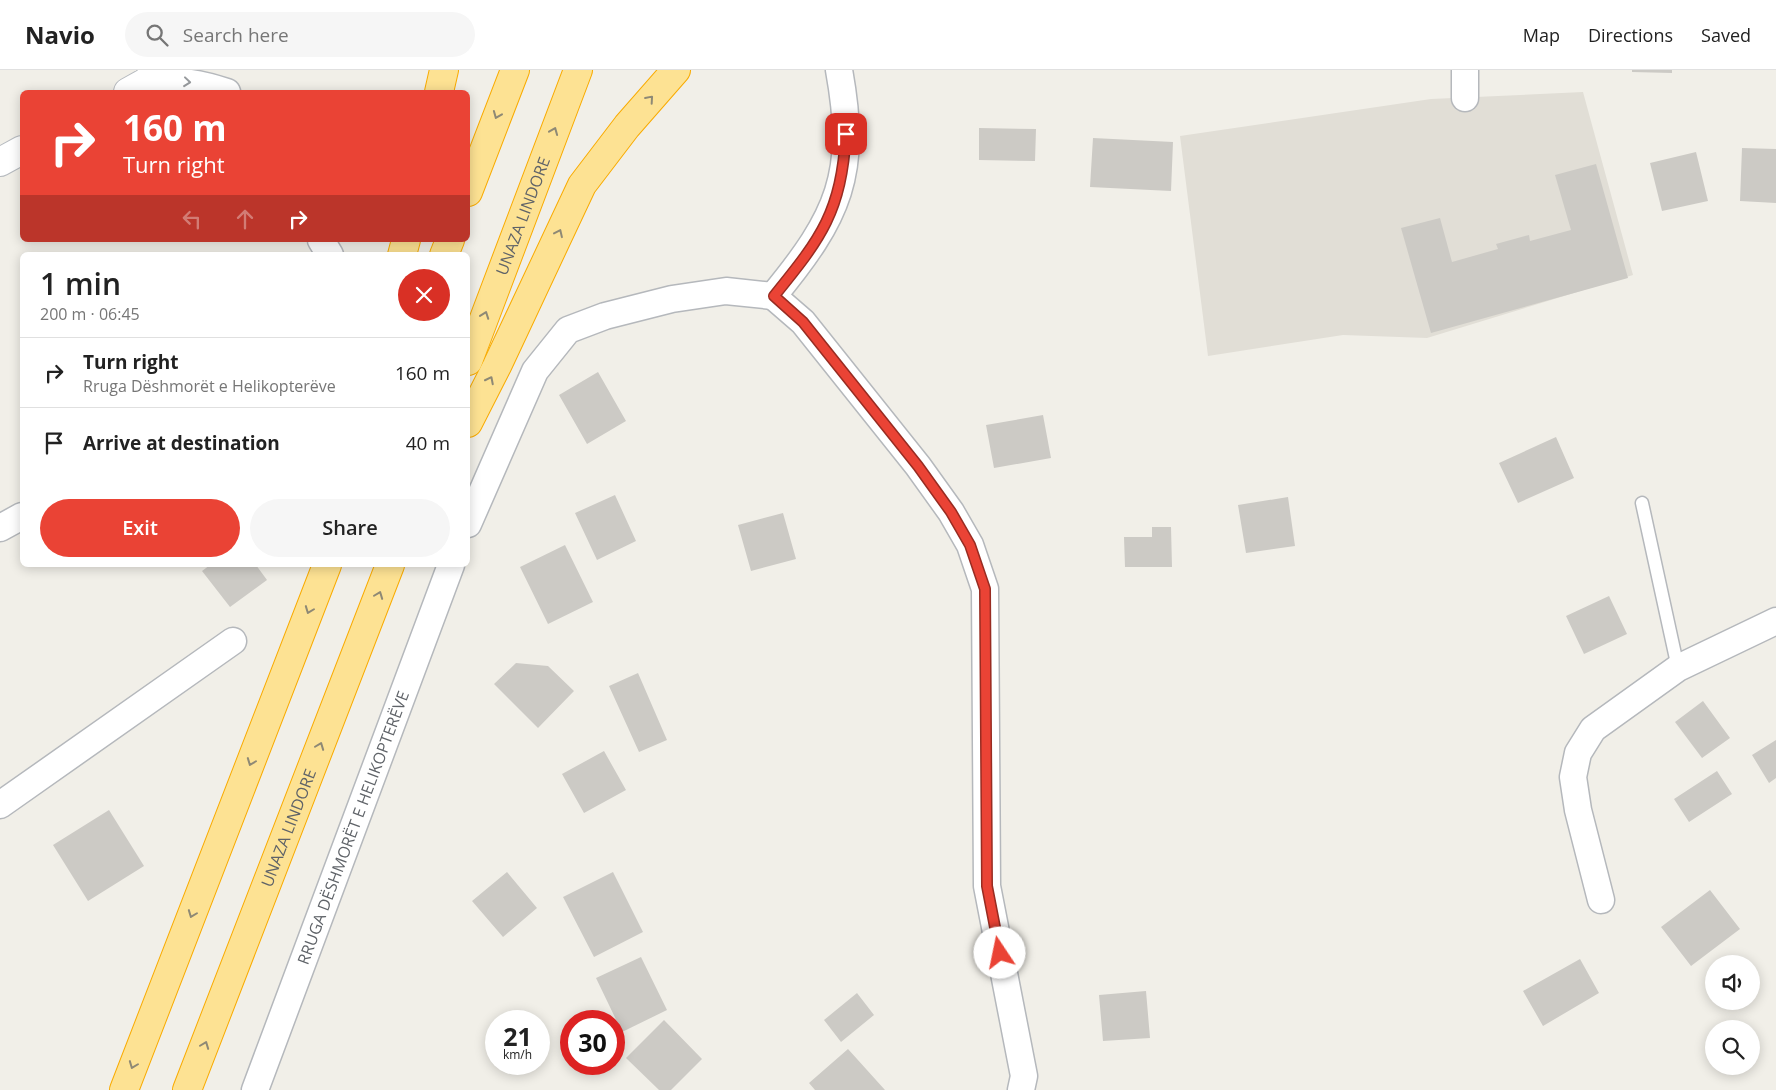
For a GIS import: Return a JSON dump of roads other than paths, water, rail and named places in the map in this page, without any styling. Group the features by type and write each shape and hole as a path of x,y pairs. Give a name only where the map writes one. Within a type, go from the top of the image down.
{"highway":[{"path":"439,90 444,70"},
{"path":"470,187 515,70"},
{"name":"UNAZA LINDORE","path":"470,356 578,70"},
{"path":"470,419 582,185 627,126 676,70"},
{"path":"124,1090 326,567"},
{"name":"UNAZA LINDORE","path":"187,1090 389,567"}],"main road":[{"path":"0,162 20,151"}],"street":[{"path":"216,70 226,90"},
{"path":"1465,70 1465,98"},
{"path":"774,296 818,238 838,197 846,134 837,77"},
{"path":"144,82 176,80 201,83 221,90"},
{"path":"470,519 535,371 568,330 605,316 672,299 726,291 774,296 803,322 918,466 951,512 970,545 985,589 987,886 1024,1076 1021,1090"},
{"path":"0,528 20,517"},
{"name":"RRUGA DËSHMORËT E HELIKOPTERËVE","path":"255,1090 450,567"},
{"path":"1601,900 1578,810 1573,777 1578,753 1593,730 1678,668 1776,621"},
{"path":"0,805 232,640"}],"lane":[{"path":"1642,503 1678,668"}]}
